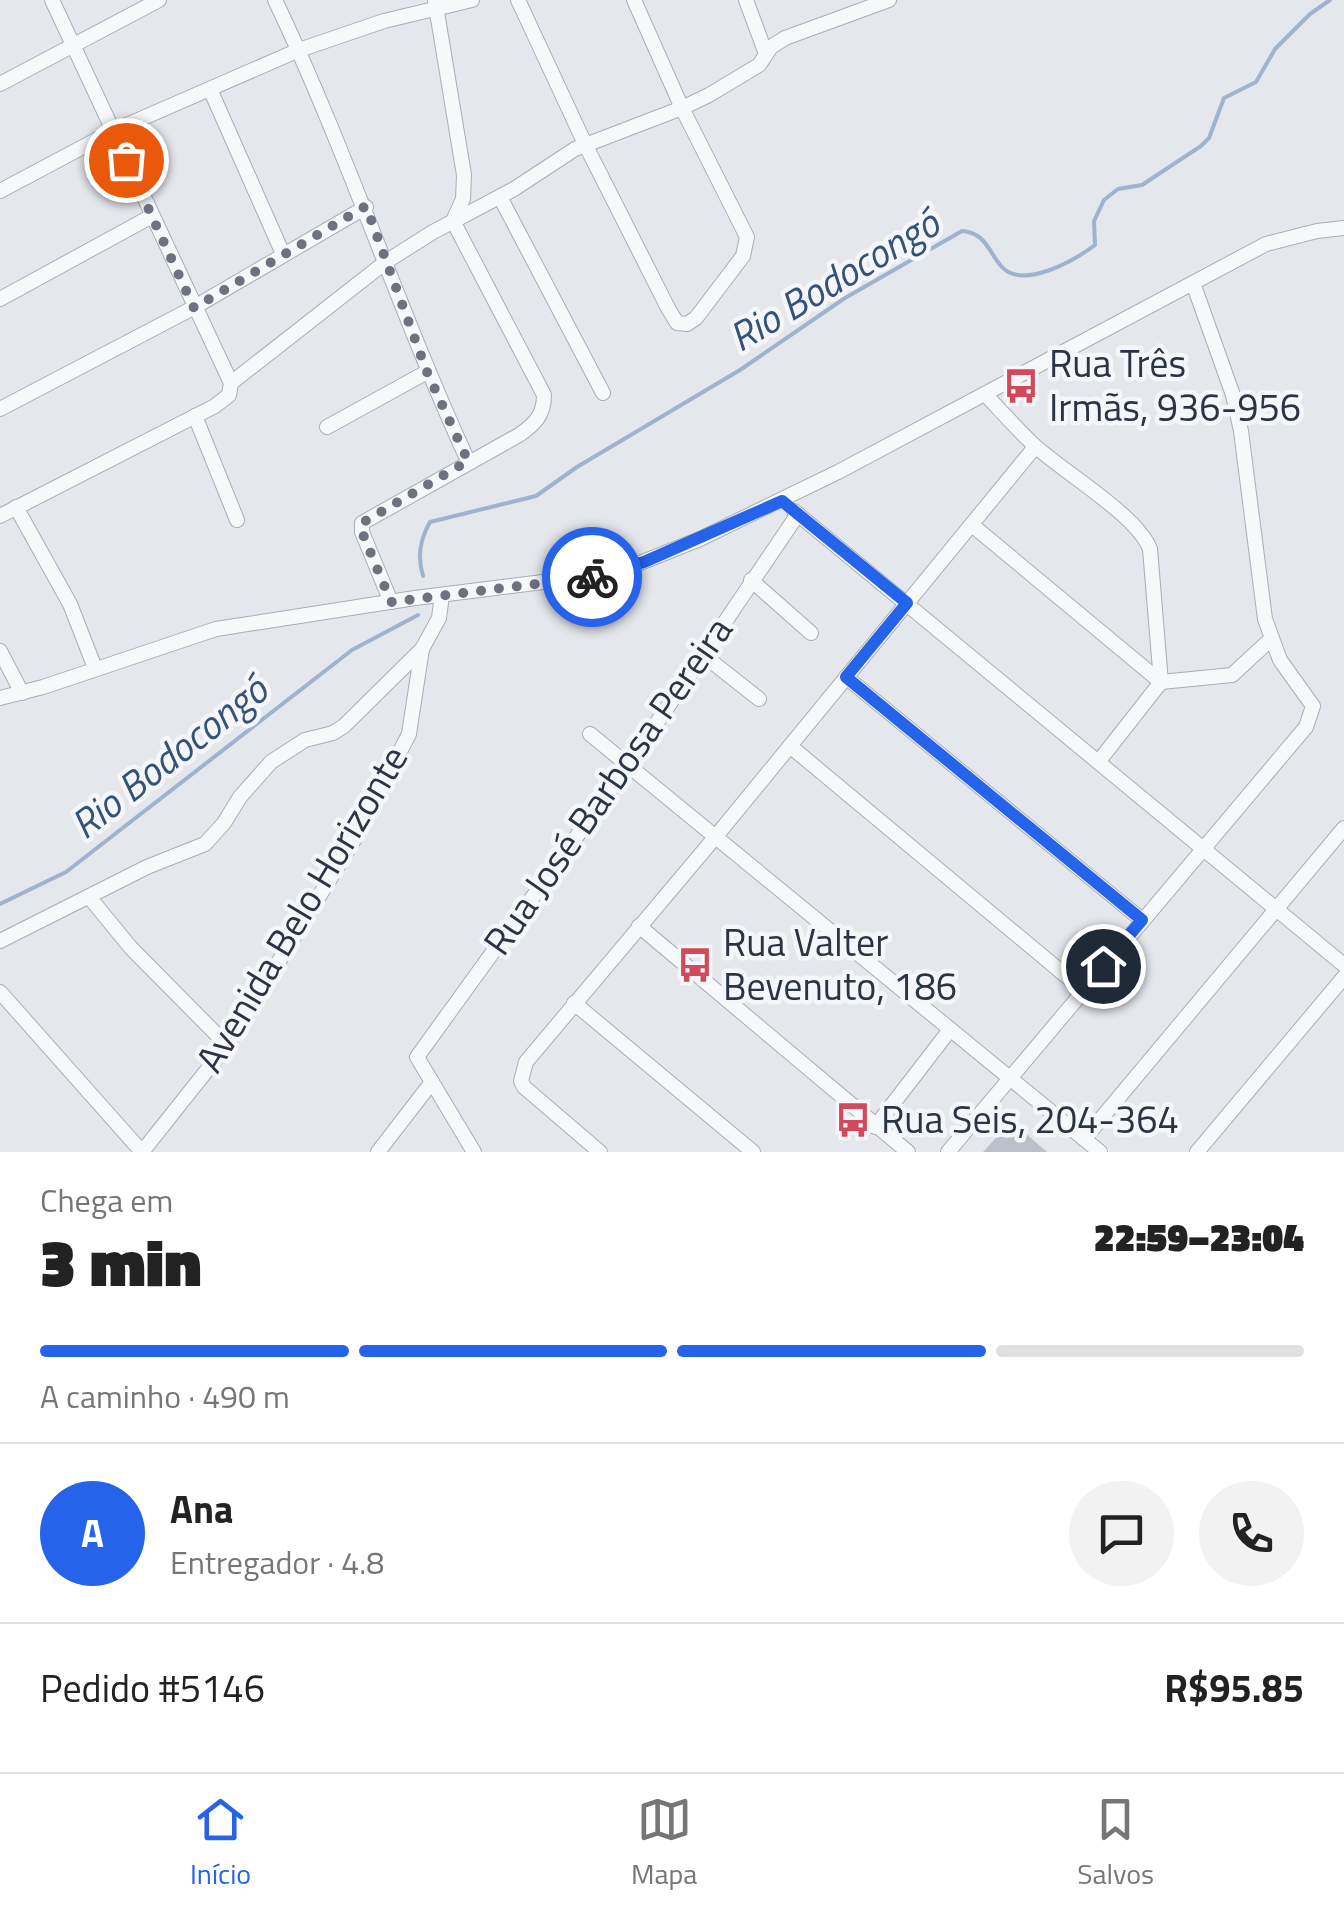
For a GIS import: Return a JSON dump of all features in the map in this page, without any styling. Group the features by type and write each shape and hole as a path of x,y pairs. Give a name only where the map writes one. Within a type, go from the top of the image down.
{"street":[{"path":"52,0 231,383"},
{"path":"0,84 160,0"},
{"path":"275,0 366,206 427,372 468,461"},
{"path":"0,190 113,131 299,50 436,5 472,0"},
{"path":"518,0 673,318 682,324 696,318 747,249 743,228 682,108 634,0"},
{"path":"746,0 766,54"},
{"path":"0,516 225,400 231,383 387,261 454,220 500,197 585,144 682,108 747,73 771,47 786,38 885,1"},
{"path":"436,5 464,174 464,198 454,220"},
{"path":"210,88 283,254"},
{"path":"500,197 603,393"},
{"path":"0,409 194,308 366,206"},
{"path":"0,299 152,216"},
{"path":"391,602 362,532 362,523 532,426 544,406 544,395 454,220"},
{"path":"0,698 216,629 415,598 616,573 700,540 782,501 1266,244 1344,228"},
{"path":"948,1152 1306,727 1313,706 1270,640 1260,590 1241,431 1233,396 1193,283"},
{"path":"328,427 427,372"},
{"path":"984,394 1036,446 1127,520 1148,542 1161,682 1098,761"},
{"path":"195,416 238,520"},
{"path":"600,1152 524,1086 521,1081 526,1062 1036,446"},
{"path":"782,501 1344,965"},
{"path":"16,507 70,604 95,668"},
{"name":"Rua José Barbosa Pereira","path":"432,1082 417,1057 629,764 798,514"},
{"path":"972,525 1161,682 1232,676 1270,640"},
{"path":"751,580 811,633"},
{"path":"0,941 147,868 206,844 271,762 305,740 332,734 344,726 422,649 439,618 440,595"},
{"name":"Avenida Belo Horizonte","path":"142,1152 227,1045 357,834 401,753 413,718 422,649"},
{"path":"0,651 22,694"},
{"path":"702,654 759,699"},
{"path":"846,677 1142,920"},
{"path":"590,734 1100,1152"},
{"path":"790,746 1083,990"},
{"path":"1084,1139 1344,828"},
{"path":"90,898 131,948 227,1045"},
{"path":"639,926 908,1152"},
{"path":"1197,1152 1344,977"},
{"path":"0,992 142,1152"},
{"path":"574,1003 753,1152"},
{"path":"875,1126 949,1031"},
{"path":"378,1152 432,1082 474,1152"}],"building":[{"path":"1011,1121 1047,1152 983,1152"}],"waterway":[{"name":"Rio Bodocongó","path":"423,576 420,548 430,522 536,496 577,467 740,370 845,298 962,231 976,235 1010,273 1022,275 1062,265 1086,251 1095,245 1094,221 1104,200 1118,189 1142,185 1201,146 1209,138 1224,98 1256,82 1275,49 1330,0"},
{"name":"Rio Bodocongó","path":"0,904 66,872 352,650 418,615"}],"way so far":[{"path":"126,160 194,308 366,206 427,372 468,461 362,523 362,532 391,602 592,577"}],"place":[{"name":"Rua Três Irmãs, 936-956","path":"1021,386"},
{"name":"Rua Valter Bevenuto, 186","path":"695,965"},
{"name":"Rua Seis, 204-364","path":"853,1120"}],"route":[{"path":"592,577 616,573 700,540 782,501 907,603 846,677 1142,920 1103,966"}]}
